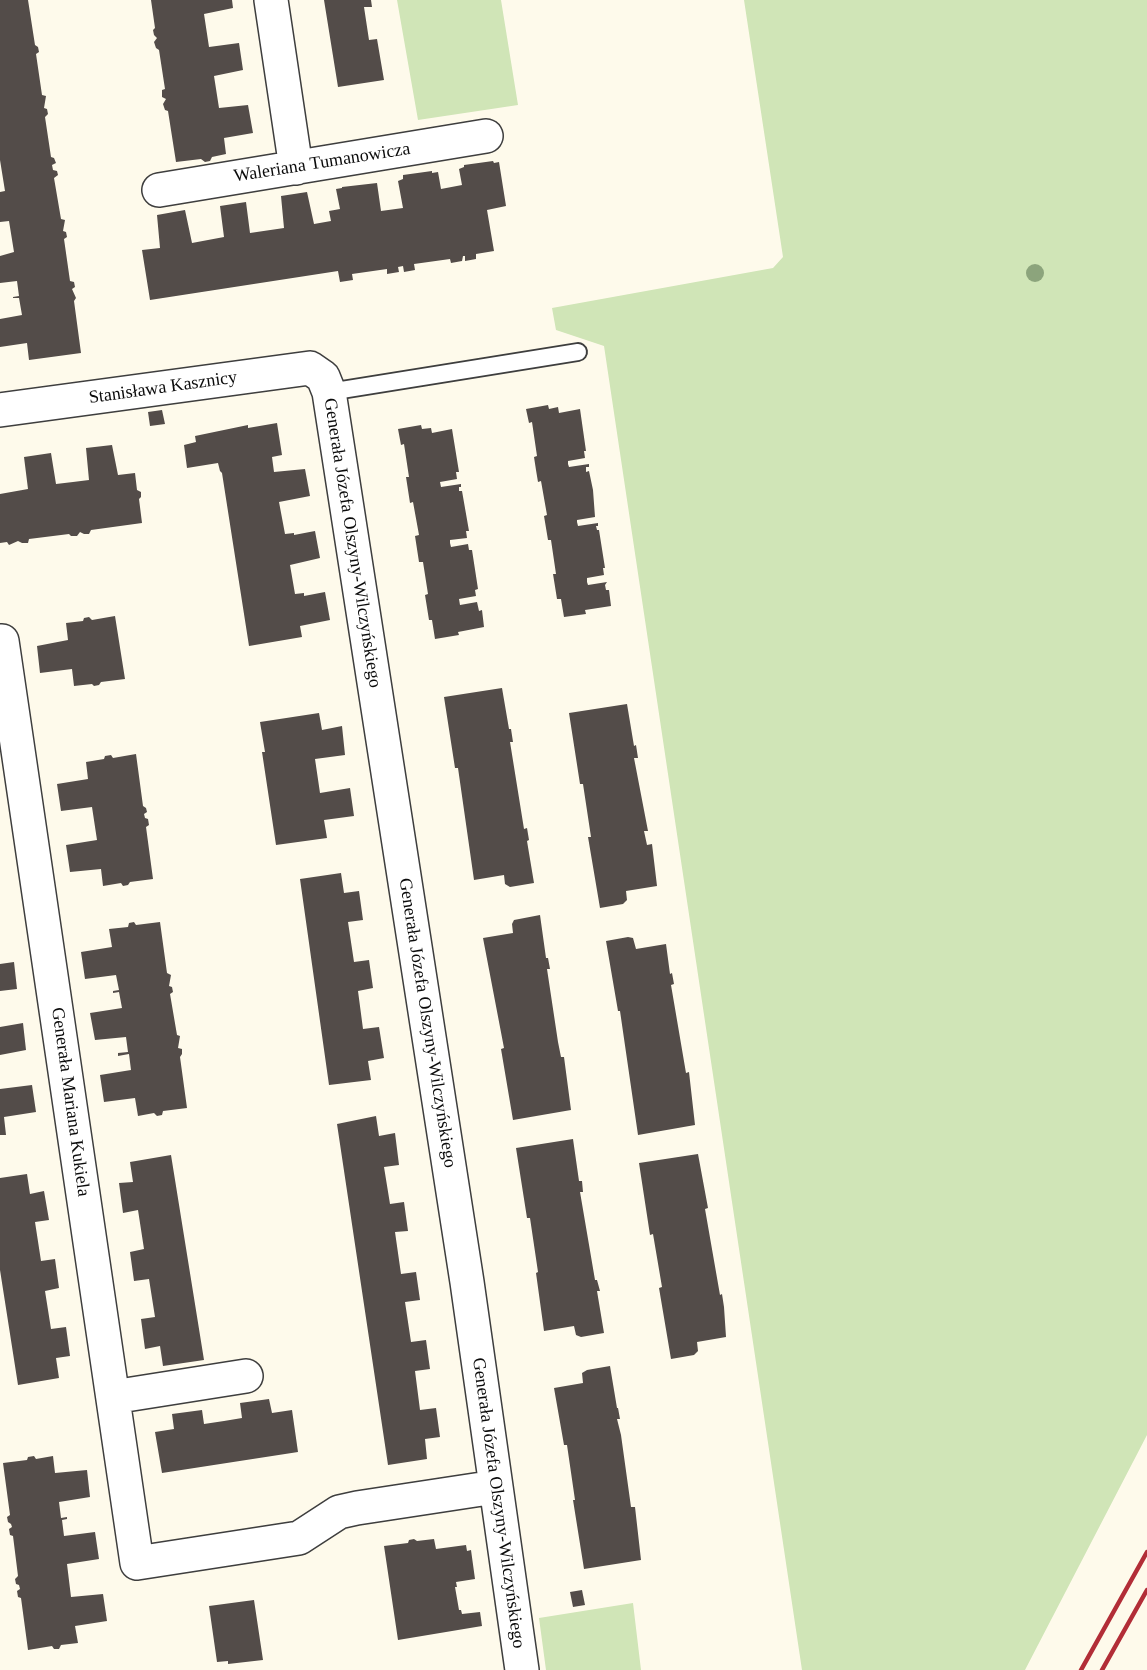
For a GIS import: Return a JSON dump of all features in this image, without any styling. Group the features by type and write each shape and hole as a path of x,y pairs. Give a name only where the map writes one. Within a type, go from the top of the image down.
{"street":[{"path":"271,0 296,168"},
{"name":"Waleriana Tumanowicza","path":"159,190 486,135"},
{"name":"Stanisława Kasznicy","path":"0,410 309,368 326,385"},
{"name":"Generała Józefa Olszyny-Wilczyńskiego","path":"326,385 467,1282 522,1670"},
{"name":"Generała Mariana Kukiela","path":"2,641 137,1563 299,1538 339,1512 495,1487"},
{"path":"113,1396 246,1376"}],"lane":[{"path":"326,385 578,352"}],"green space":[{"path":"397,0 501,0 518,105 418,120"},
{"path":"744,0 1147,0 1147,1435 1025,1670 802,1670 604,346 556,330 552,308 773,268 783,257"},
{"path":"633,1603 641,1670 546,1670 539,1618"}],"building":[{"path":"0,0 28,0 35,45 39,52 36,54 42,95 46,96 44,108 47,109 48,114 45,117 51,157 56,163 52,165 58,175 54,178 61,219 65,220 63,231 66,232 67,237 64,239 70,281 74,282 75,287 72,289 76,298 74,301 81,353 29,360 27,343 0,347 0,319 22,315 19,298 13,298 19,296 17,281 0,283 0,256 14,252 9,221 0,222 0,192 5,191 0,160"},
{"path":"151,0 232,0 233,8 204,14 209,47 239,43 243,70 214,76 219,108 248,105 253,133 224,138 226,154 212,157 210,161 205,162 201,159 176,162 168,111 165,110 163,104 166,99 162,97 162,90 165,89 159,50 154,42 157,38 153,30 155,28"},
{"path":"324,0 371,0 372,7 364,7 369,40 377,39 384,80 338,87"},
{"path":"493,161 494,163 499,162 506,206 487,210 494,251 476,254 476,259 465,261 465,256 463,256 462,261 451,263 450,259 414,264 415,270 404,272 403,266 398,267 399,272 387,274 387,269 352,274 353,280 340,282 338,271 150,300 142,250 160,248 157,215 185,210 192,243 224,237 220,206 246,202 250,233 284,228 281,196 307,192 314,224 331,221 329,211 340,209 336,189 377,183 381,211 403,208 398,181 403,179 403,175 438,172 441,189 462,185 459,169 464,165"},
{"path":"548,405 549,409 558,407 559,413 580,409 585,458 568,461 568,464 569,467 589,464 586,472 589,471 593,490 595,517 577,520 577,522 578,526 598,523 596,526 599,530 604,575 587,578 587,582 588,585 607,582 605,585 606,590 609,590 611,606 585,610 586,614 564,617 561,599 557,599 551,540 548,540 544,516 547,515 534,457 537,456 532,422 529,423 526,409"},
{"path":"162,410 165,424 150,426 148,412"},
{"path":"277,423 282,455 272,457 274,472 305,469 310,496 279,502 285,534 294,533 294,535 315,531 320,558 290,565 295,594 304,593 304,596 325,592 330,620 300,626 302,637 249,646 222,473 218,463 187,468 184,445 196,442 195,436 248,425 248,428"},
{"path":"421,425 422,429 431,428 432,433 452,429 459,472 456,472 457,479 440,482 441,487 461,484 459,491 462,491 469,531 466,531 467,538 450,540 450,543 451,547 468,544 469,550 472,550 478,589 475,590 476,596 459,599 460,605 477,602 479,611 482,610 484,627 458,632 459,635 435,639 425,595 428,594 423,562 419,562 415,536 419,535 413,502 410,503 404,444 401,445 398,429"},
{"path":"112,445 118,475 135,473 137,490 141,492 139,499 142,523 91,530 89,534 80,532 77,536 69,534 29,539 28,543 18,541 9,545 7,542 0,543 0,494 28,489 24,457 51,453 56,484 89,480 86,448"},
{"path":"115,616 125,679 101,682 94,686 92,684 74,686 72,669 40,673 37,646 68,640 66,623 83,621 84,618 89,617 92,620"},
{"path":"502,688 509,729 511,729 513,742 510,742 524,829 527,828 534,883 510,887 505,884 504,875 474,880 458,768 455,768 444,697"},
{"path":"627,704 634,746 636,745 638,758 634,758 648,831 644,831 647,845 652,844 657,886 626,891 627,900 623,904 600,908 588,837 591,837 583,784 580,784 569,713"},
{"path":"319,713 322,730 342,726 345,755 315,759 320,793 350,788 354,816 324,820 327,838 276,845 262,752 265,752 260,722"},
{"path":"136,754 143,806 147,812 144,814 149,825 146,827 153,879 130,882 123,886 121,883 103,886 101,869 70,872 66,845 97,840 92,807 61,811 57,784 88,779 86,762 104,759 105,756 111,755 113,758"},
{"path":"341,873 344,893 359,891 363,920 348,922 354,962 369,960 373,988 358,991 363,1029 379,1027 384,1058 368,1061 371,1080 329,1085 300,879"},
{"path":"540,915 546,958 548,958 550,969 547,969 558,1042 561,1057 564,1057 571,1110 513,1120 501,1049 504,1048 483,938 513,933 514,920"},
{"path":"134,922 136,925 160,922 167,973 171,975 169,986 172,987 173,992 170,994 177,1035 180,1036 178,1048 182,1049 180,1057 187,1108 163,1111 162,1115 157,1116 154,1113 138,1116 135,1098 104,1102 100,1075 131,1070 129,1054 118,1056 118,1053 128,1052 126,1037 95,1040 90,1013 122,1008 119,992 113,993 119,990 116,975 85,979 81,952 112,947 109,929 128,927 129,923"},
{"path":"633,938 636,949 666,944 686,1073 689,1072 695,1125 638,1135 620,1011 618,1011 606,941"},
{"path":"14,962 17,989 0,991 0,964"},
{"path":"23,1023 26,1050 0,1055 0,1027"},
{"path":"32,1085 36,1112 4,1117 6,1135 0,1135 0,1089"},
{"path":"376,1116 379,1136 395,1133 399,1165 384,1167 390,1204 404,1202 408,1231 395,1232 401,1274 416,1272 420,1300 405,1302 411,1342 426,1340 430,1369 415,1371 420,1410 436,1408 440,1437 425,1439 427,1459 388,1465 337,1124"},
{"path":"573,1139 579,1181 582,1181 583,1192 580,1192 595,1280 597,1280 600,1291 597,1291 604,1333 581,1337 576,1335 574,1326 544,1331 530,1218 527,1218 516,1148"},
{"path":"698,1154 708,1208 705,1209 724,1307 726,1337 697,1342 698,1351 694,1355 671,1359 659,1288 662,1287 653,1234 650,1235 639,1163"},
{"path":"171,1155 204,1360 163,1366 160,1346 145,1349 141,1319 155,1317 149,1279 134,1281 130,1252 144,1249 138,1210 123,1213 119,1183 133,1182 130,1162"},
{"path":"27,1174 30,1194 44,1191 49,1220 35,1222 41,1261 55,1259 59,1288 45,1291 51,1329 66,1327 70,1356 56,1358 59,1378 18,1385 0,1270 0,1178"},
{"path":"610,1366 620,1419 617,1419 631,1507 635,1507 641,1560 584,1569 567,1445 564,1445 554,1388 583,1383 582,1373"},
{"path":"269,1399 272,1413 292,1410 298,1452 162,1473 155,1432 174,1429 172,1414 202,1410 204,1424 224,1421 242,1418 240,1403"},
{"path":"34,1456 36,1459 53,1456 55,1473 87,1470 90,1497 59,1502 61,1518 67,1517 62,1520 64,1536 95,1532 99,1559 67,1564 71,1597 103,1594 107,1621 75,1626 78,1643 61,1645 59,1649 54,1649 52,1646 28,1650 21,1598 18,1597 17,1591 20,1589 15,1579 18,1576 13,1536 10,1535 9,1529 12,1527 7,1517 10,1515 3,1463 27,1460 28,1457"},
{"path":"434,1539 436,1549 466,1545 467,1551 471,1550 475,1579 456,1582 457,1587 455,1587 459,1610 462,1614 480,1612 482,1626 398,1640 384,1546 408,1543 409,1540 417,1541"},
{"path":"582,1590 585,1605 573,1607 570,1592"},
{"path":"254,1600 263,1660 228,1664 228,1661 217,1662 209,1606"}],"railway":[{"path":"1081,1670 1147,1552"},
{"path":"1102,1670 1147,1590"}]}
